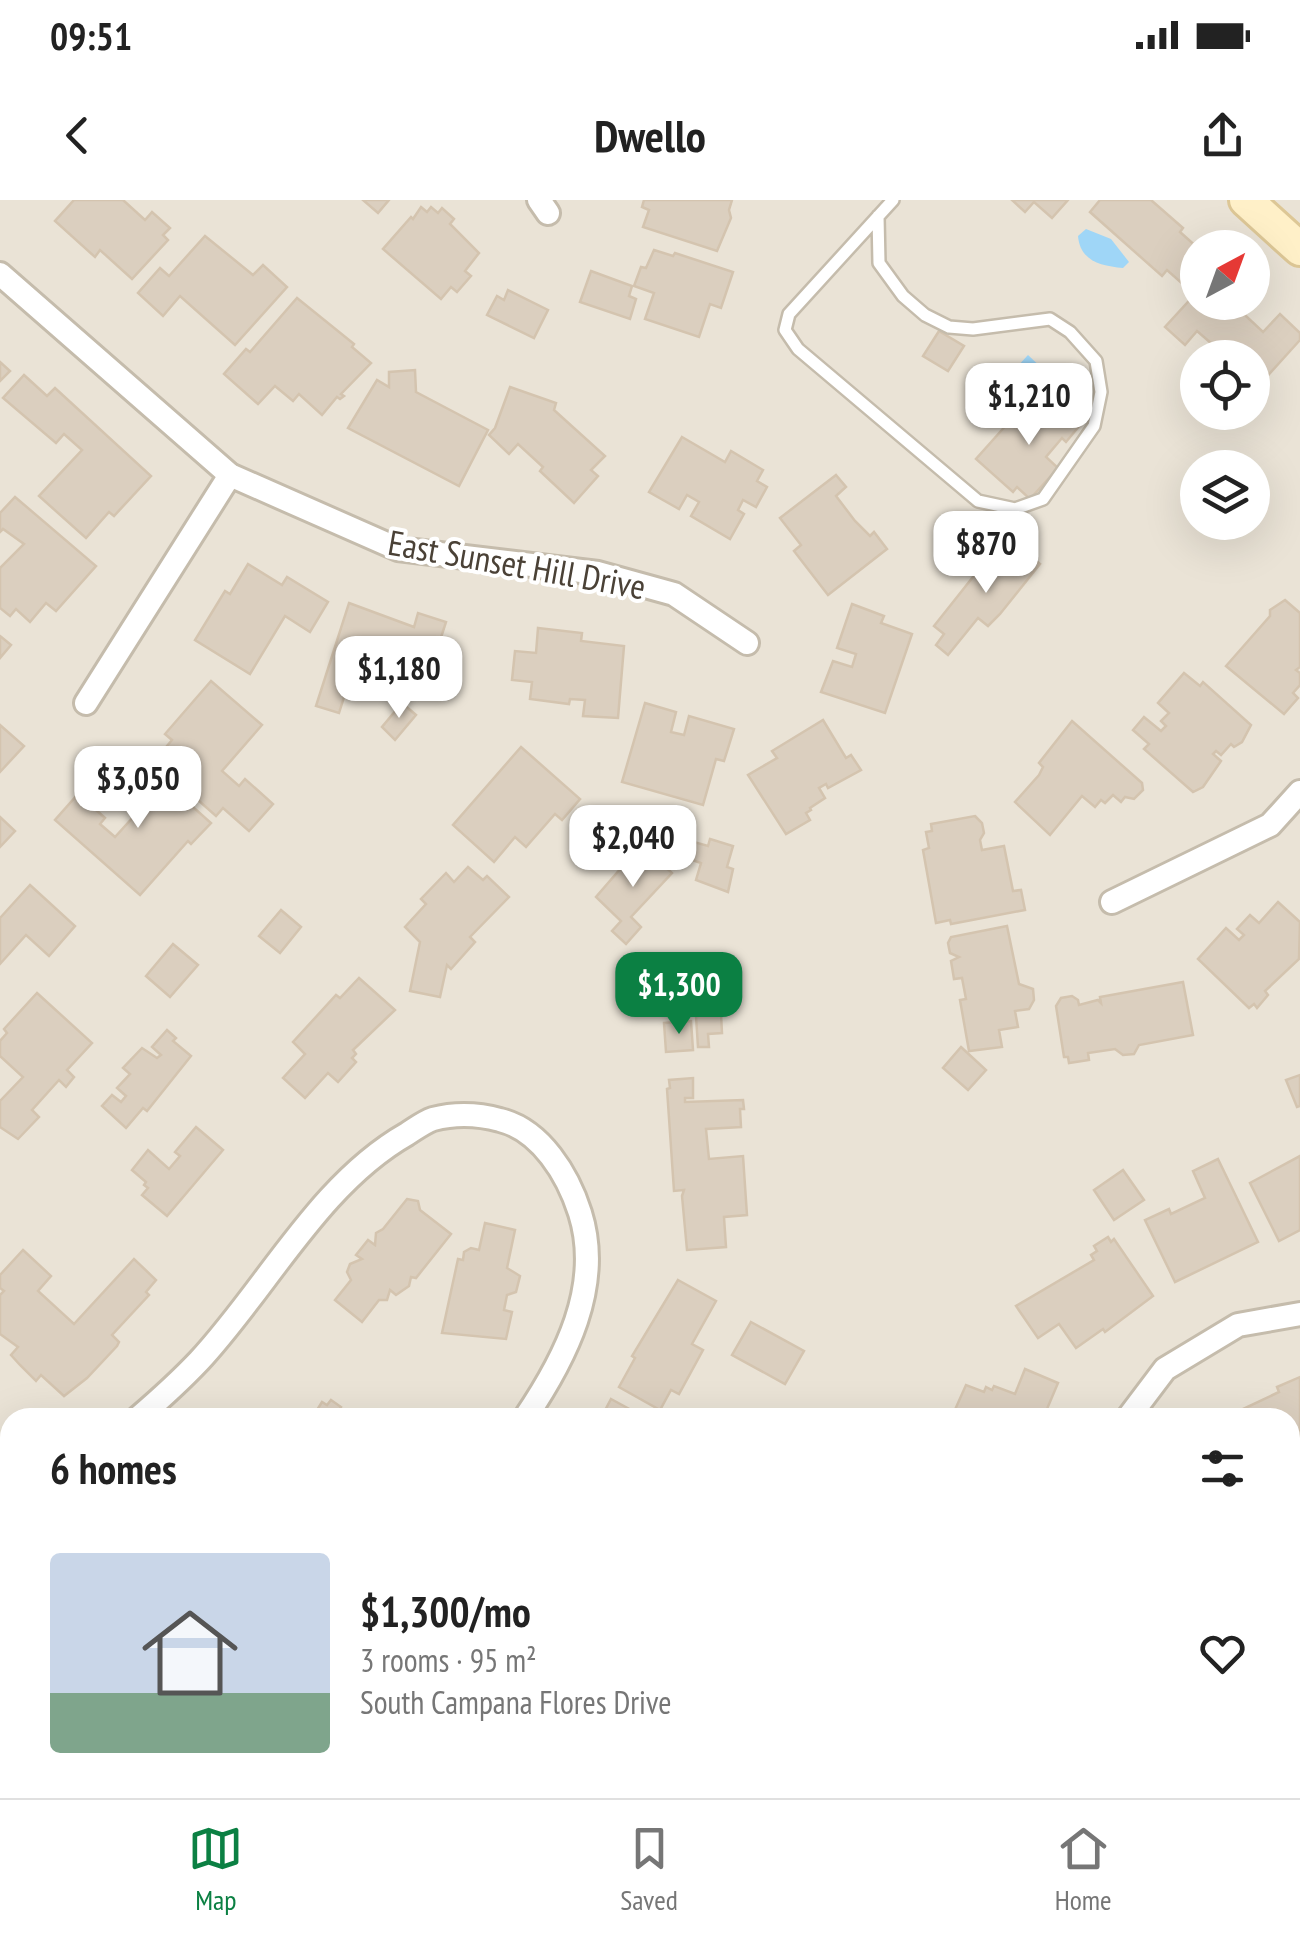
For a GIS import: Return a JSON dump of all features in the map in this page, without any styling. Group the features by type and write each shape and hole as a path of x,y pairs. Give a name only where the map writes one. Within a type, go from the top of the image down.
{"street":[{"path":"1246,200 1300,249"},
{"name":"East Sunset Hill Drive","path":"0,274 230,475 398,549 598,572 674,594 747,643"},
{"path":"86,703 230,475"},
{"path":"1112,902 1270,825 1300,792"},
{"path":"149,1408 199,1361 347,1179 389,1144 431,1120 476,1114 520,1125 540,1144 560,1170 585,1229 582,1305 571,1339 531,1408"},
{"path":"1136,1408 1165,1369 1238,1325 1300,1314"}],"lane":[{"path":"878,216 879,263 904,296 925,315 949,327 974,329 1050,320 1070,332 1096,361 1101,392 1094,426 1043,499 1016,510 978,501 798,349 785,330 789,314 878,216 893,200"}],"shaded area":[{"path":"0,200 1300,200 1300,1408 0,1408"}],"water":[{"path":"1086,229 1111,239 1129,262 1123,268 1087,257 1078,236"},
{"path":"1028,355 1046,372 1011,406 995,391"}],"building":[{"path":"74,200 123,200 145,220 152,212 170,228 163,235 168,240 132,279 100,250 95,257 55,221"},
{"path":"363,200 389,200 378,213"},
{"path":"644,200 732,200 731,218 717,251 643,227 649,210 642,207"},
{"path":"1012,200 1068,200 1052,218 1034,202 1025,212"},
{"path":"1100,200 1151,200 1183,228 1180,282 1167,270 1162,276 1090,212"},
{"path":"421,207 427,212 431,207 438,213 442,208 454,219 450,224 479,253 465,271 471,276 457,292 451,287 441,299 383,249"},
{"path":"205,236 253,275 263,265 287,287 235,345 180,296 163,316 138,293 160,268 169,276"},
{"path":"654,250 733,272 721,308 710,304 699,337 645,319 654,293 634,286 641,267 646,268"},
{"path":"591,271 632,286 629,296 636,299 630,319 580,302"},
{"path":"508,290 548,310 534,338 487,315 497,296 504,300"},
{"path":"297,298 354,344 352,347 371,363 322,415 299,394 293,401 275,386 258,404 224,374 246,349 250,352"},
{"path":"1180,311 1180,320 1250,320 1263,332 1280,314 1300,333 1300,340 1270,373 1270,340 1207,340 1197,331 1189,340 1180,340 1165,327"},
{"path":"939,331 964,346 948,371 923,356"},
{"path":"0,362 10,371 0,381"},
{"path":"415,370 416,392 488,430 459,486 348,428 377,380 389,387 389,372"},
{"path":"24,375 47,396 55,388 151,476 114,516 109,512 86,538 39,496 82,450 64,434 56,443 3,398"},
{"path":"510,387 556,403 554,410 605,456 591,470 598,476 574,503 518,444 509,454 489,435"},
{"path":"1040,398 1056,411 1060,406 1081,424 1046,457 1058,468 1030,499 1017,487 1013,492 976,459 1009,422 1014,427"},
{"path":"682,437 725,462 731,451 763,470 757,481 767,487 756,507 743,500 738,510 744,514 730,539 691,516 699,502 687,495 679,509 649,492"},
{"path":"836,475 846,487 836,496 855,521 870,536 874,532 887,549 828,595 794,551 801,545 780,518"},
{"path":"15,497 96,566 56,611 46,603 30,622 16,609 10,616 0,608 0,568 24,544 3,529 0,532 0,513"},
{"path":"1013,542 1040,564 988,626 978,618 948,655 936,645 944,634 934,626 977,572 985,577"},
{"path":"248,564 282,585 287,577 328,602 310,632 285,616 250,674 195,640 225,591 230,594"},
{"path":"1285,600 1300,613 1300,667 1296,670 1300,673 1300,685 1293,693 1298,698 1284,714 1226,666 1270,616 1270,610"},
{"path":"349,603 414,627 418,613 446,622 436,653 427,650 417,684 398,678 394,692 350,678 339,713 316,706"},
{"path":"852,604 884,616 881,623 912,634 885,713 821,692 833,661 852,667 856,654 837,648"},
{"path":"538,628 582,633 581,641 624,646 618,718 583,716 585,700 570,699 569,704 530,699 532,682 512,680 515,651 536,653"},
{"path":"0,636 11,645 0,658"},
{"path":"1184,673 1200,686 1203,682 1251,725 1242,742 1234,747 1231,744 1221,755 1216,751 1213,754 1221,761 1203,787 1193,792 1144,749 1149,744 1133,730 1144,717 1161,731 1166,726 1161,721 1169,713 1158,703"},
{"path":"211,681 262,725 222,771 239,786 245,779 273,804 249,831 223,808 216,816 180,784 187,775 162,752 172,740 165,734"},
{"path":"402,703 416,715 395,740 382,727"},
{"path":"645,703 676,712 671,732 684,735 689,716 734,729 724,761 716,759 703,805 622,782"},
{"path":"823,720 846,758 851,755 861,770 828,788 826,784 819,788 825,798 806,813 810,820 786,834 748,775 777,758 772,751"},
{"path":"1072,721 1142,783 1143,790 1134,799 1125,797 1121,802 1113,795 1095,807 1082,796 1050,835 1015,802 1039,775 1043,767 1039,763"},
{"path":"0,725 24,746 0,772"},
{"path":"521,747 580,799 562,820 555,814 526,847 515,837 494,862 453,825"},
{"path":"148,767 211,823 191,844 188,841 140,895 55,820 78,794 105,818 100,824 115,837 145,804 128,788"},
{"path":"975,816 982,823 982,850 1004,846 1013,891 1021,890 1025,910 951,924 950,920 936,923 923,850 929,848 926,832 932,831 931,824"},
{"path":"0,817 15,831 0,847"},
{"path":"710,839 733,846 727,867 733,869 728,892 696,880 701,863 689,859 694,842 708,846"},
{"path":"641,845 672,873 631,917 641,927 626,944 612,931 621,921 596,897"},
{"path":"468,867 483,880 487,876 509,897 470,937 475,942 451,969 447,965 440,997 410,991 420,942 405,927 426,904 421,899 446,873 454,882"},
{"path":"30,885 75,926 49,956 26,935 0,964 0,918"},
{"path":"1278,902 1300,922 1299,959 1265,991 1268,995 1257,1008 1254,1004 1249,1008 1198,959 1226,928 1239,940 1244,935 1237,929 1250,915 1259,923"},
{"path":"281,910 301,927 280,953 259,936"},
{"path":"1007,926 1019,984 1033,989 1034,1000 1029,1009 1015,1011 1018,1027 999,1030 1002,1047 969,1051 960,1000 966,999 962,978 954,979 951,961 959,957 950,953 948,943 951,937"},
{"path":"173,944 198,965 170,997 146,976"},
{"path":"359,978 395,1010 353,1050 356,1062 338,1082 328,1073 305,1098 283,1078 305,1054 293,1042 336,995 340,998"},
{"path":"1183,982 1193,1035 1139,1045 1134,1054 1123,1055 1115,1049 1088,1053 1089,1060 1069,1063 1068,1057 1064,1057 1056,1006 1061,998 1072,996 1079,1005 1098,1000 1101,1003 1100,997"},
{"path":"37,993 92,1043 67,1070 74,1077 66,1087 59,1080 32,1110 39,1117 18,1139 0,1127 0,1101 23,1077 0,1056 0,1041 7,1033 4,1029"},
{"path":"721,1014 722,1033 708,1034 709,1047 698,1047 696,1016"},
{"path":"691,1021 693,1050 666,1052 664,1023"},
{"path":"167,1030 176,1038 173,1041 191,1056 147,1111 143,1108 126,1128 102,1106 112,1095 121,1102 126,1096 117,1088 130,1074 123,1068 142,1048 157,1058 161,1055 152,1047"},
{"path":"961,1047 986,1070 968,1090 943,1068"},
{"path":"1300,1075 1300,1106 1297,1107 1286,1080"},
{"path":"693,1078 693,1098 685,1098 685,1102 743,1100 741,1127 706,1129 709,1159 743,1156 747,1215 724,1217 726,1247 687,1250 684,1190 674,1191 667,1089 669,1080"},
{"path":"196,1127 223,1150 167,1216 142,1195 148,1188 146,1182 132,1170 148,1150 169,1169 180,1156 175,1152"},
{"path":"1300,1156 1300,1230 1279,1241 1250,1183"},
{"path":"1218,1159 1258,1242 1175,1282 1145,1220 1169,1209 1171,1214 1205,1198 1193,1171"},
{"path":"1123,1170 1144,1200 1114,1220 1094,1190"},
{"path":"407,1199 418,1201 420,1210 451,1234 416,1278 411,1277 409,1286 396,1295 390,1290 387,1300 379,1300 362,1322 335,1300 351,1280 347,1272 350,1264 362,1259 356,1255 368,1240 375,1245 376,1233"},
{"path":"485,1223 515,1230 507,1268 520,1276 516,1292 507,1295 504,1310 512,1312 506,1339 442,1333 458,1259 463,1260 464,1252 471,1248 479,1250"},
{"path":"1108,1237 1111,1242 1114,1239 1153,1296 1076,1348 1059,1324 1038,1338 1016,1306 1094,1260 1094,1246"},
{"path":"23,1250 51,1276 38,1291 74,1324 134,1259 156,1280 146,1292 149,1295 112,1335 119,1342 117,1346 64,1396 41,1375 36,1381 11,1355 18,1347 0,1334 0,1295 4,1291 0,1288 0,1275"},
{"path":"678,1280 716,1301 692,1344 703,1350 679,1394 671,1390 661,1408 619,1387 635,1358 632,1356"},
{"path":"751,1322 804,1351 785,1384 732,1355"},
{"path":"1025,1369 1058,1383 1047,1408 956,1408 966,1385 984,1392 986,1387 992,1390 994,1386 1015,1394"},
{"path":"1300,1377 1300,1408 1245,1408 1279,1392 1277,1387"},
{"path":"611,1399 628,1408 606,1408"},
{"path":"331,1400 341,1407 318,1408 322,1402 327,1405"}]}
